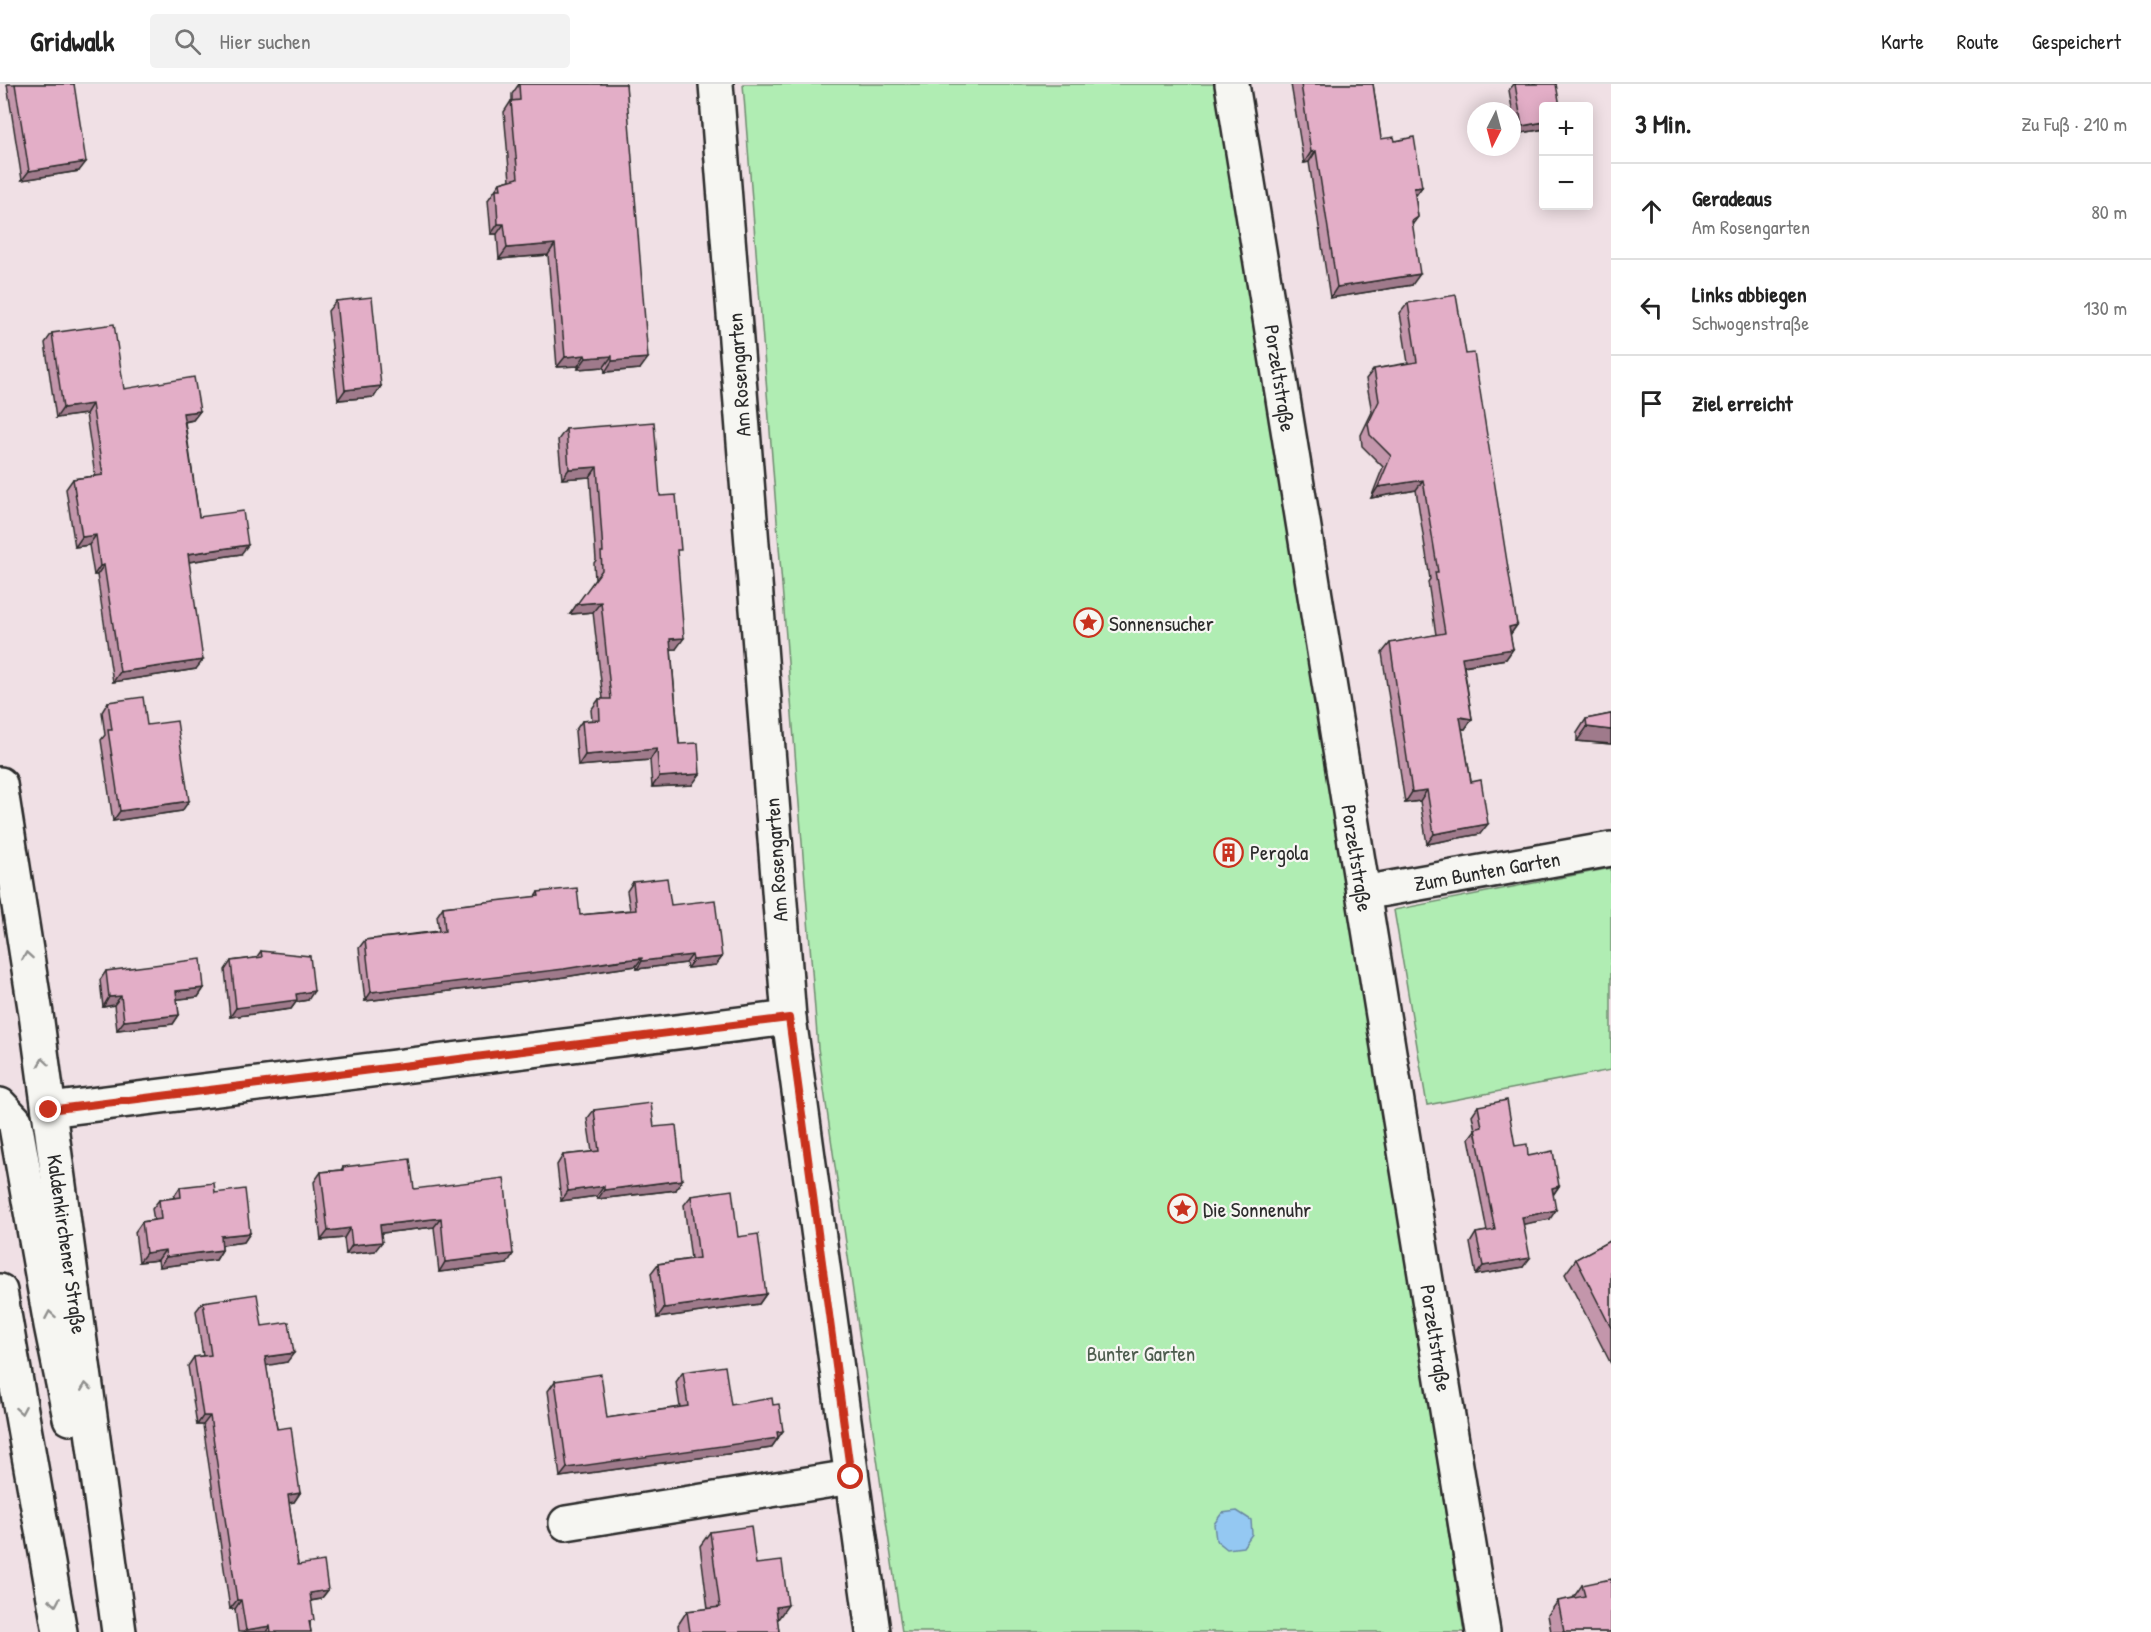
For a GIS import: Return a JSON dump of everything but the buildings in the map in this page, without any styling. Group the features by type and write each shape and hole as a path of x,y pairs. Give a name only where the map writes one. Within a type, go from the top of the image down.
{"street":[{"name":"Am Rosengarten","path":"716,84 789,1018 873,1632"},
{"name":"Porzeltstraße","path":"1232,84 1483,1632"},
{"name":"Kaldenkirchener Straße","path":"0,784 49,1110 119,1632"},
{"name":"Zum Bunten Garten","path":"1363,893 1611,849"},
{"path":"49,1110 789,1018"},
{"name":"Kaldenkirchener Straße","path":"0,1105 15,1121 51,1325 85,1491 114,1597"},
{"path":"0,1291 60,1632"},
{"path":"566,1523 851,1477"}],"green space":[{"name":"Bunter Garten","path":"743,84 1222,84 1464,1632 902,1632 818,1048"},
{"path":"1611,868 1611,1070 1427,1105 1394,910"}],"water":[{"path":"1237,1511 1251,1520 1252,1534 1243,1547 1227,1549 1216,1540 1214,1524 1222,1513"}],"place":[{"name":"Sonnensucher","path":"1088,623"},
{"name":"Pergola","path":"1229,852"},
{"name":"Die Sonnenuhr","path":"1182,1209"}],"route":[{"path":"49,1110 789,1018 851,1477"}]}
